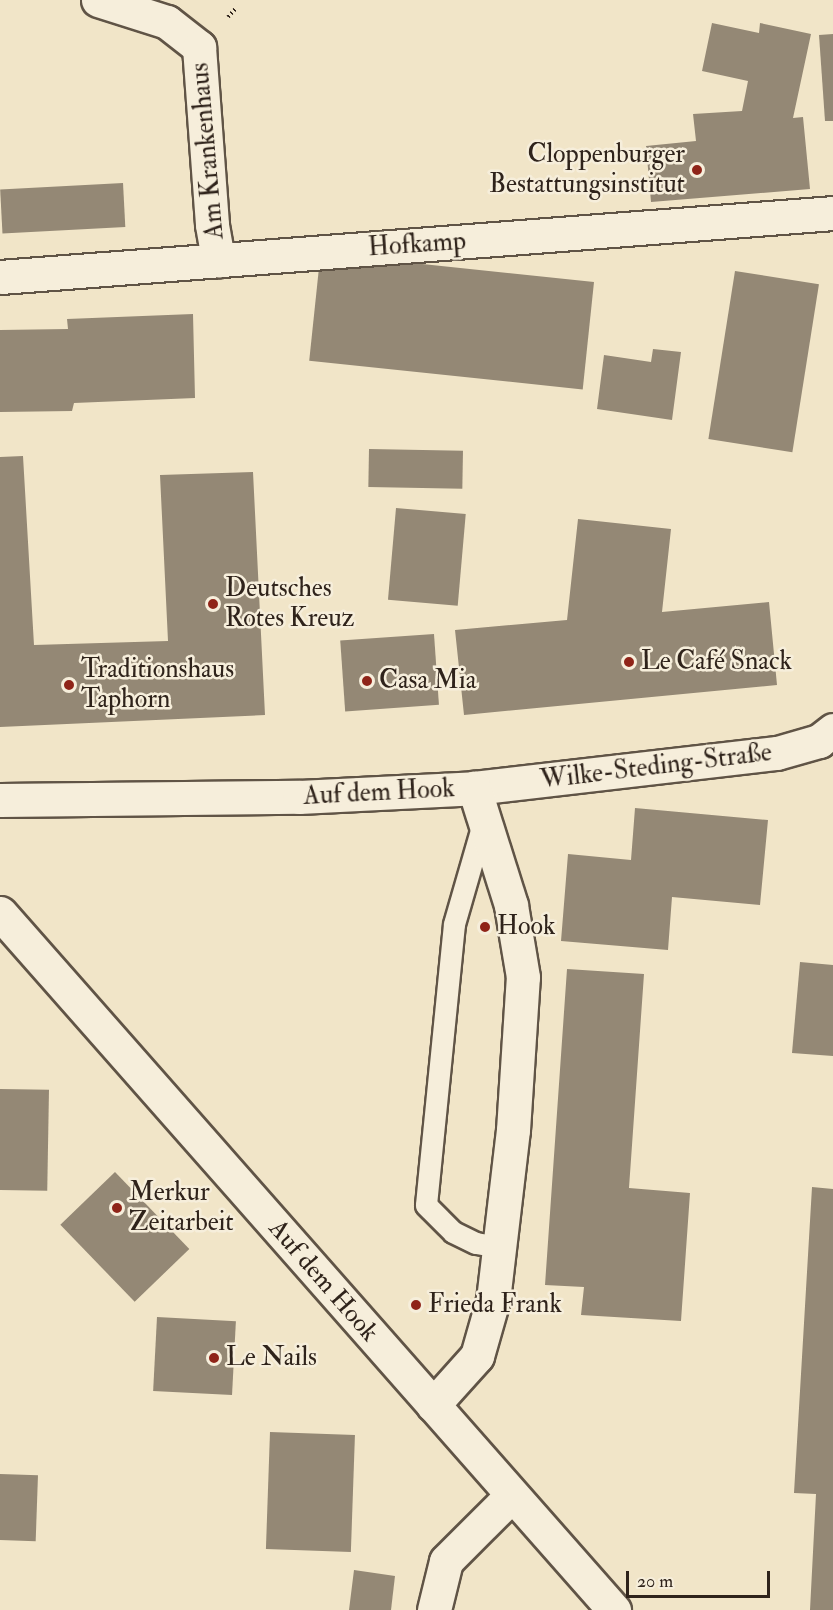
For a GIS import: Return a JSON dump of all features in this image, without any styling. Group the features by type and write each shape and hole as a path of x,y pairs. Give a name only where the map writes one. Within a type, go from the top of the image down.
{"street":[{"name":"Am Krankenhaus","path":"98,0 167,22 199,47 212,225 218,260"},
{"name":"Hofkamp","path":"0,277 833,213"},
{"name":"Wilke-Steding-Straße","path":"474,788 777,753 819,741 833,730"},
{"name":"Auf dem Hook","path":"0,800 299,797 474,788 511,905 523,977 513,1130 493,1300 477,1356 432,1405"},
{"name":"Auf dem Hook","path":"0,913 614,1610"},
{"path":"434,1610 446,1561 512,1495"}],"lane":[{"path":"484,820 454,924 426,1205 453,1232 476,1243 499,1247"}],"building":[{"path":"712,23 759,33 760,23 811,34 793,118 803,117 810,189 651,202 646,146 696,141 693,114 742,111 748,81 702,71"},
{"path":"833,34 833,121 825,121 819,35"},
{"path":"123,183 125,227 2,233 0,189"},
{"path":"321,253 594,282 583,389 309,361"},
{"path":"735,271 819,284 792,452 708,439"},
{"path":"193,314 195,398 74,403 72,411 0,412 0,330 68,329 67,319"},
{"path":"653,349 681,352 672,420 597,409 604,355 651,362"},
{"path":"369,449 463,451 462,489 368,487"},
{"path":"23,456 34,645 168,641 160,475 253,472 265,715 0,727 0,457"},
{"path":"396,508 466,514 458,606 388,600"},
{"path":"578,519 671,529 662,612 769,602 777,685 464,715 455,630 567,620"},
{"path":"434,634 439,705 345,711 340,641"},
{"path":"635,808 768,820 760,905 672,897 668,950 561,941 568,854 631,860"},
{"path":"800,962 833,965 833,1056 792,1053"},
{"path":"567,969 644,974 629,1188 690,1193 681,1321 581,1315 584,1287 545,1285"},
{"path":"0,1089 49,1090 47,1191 0,1190"},
{"path":"115,1172 189,1249 135,1302 60,1225"},
{"path":"812,1187 833,1189 833,1610 810,1610 816,1494 794,1493"},
{"path":"157,1317 236,1321 232,1395 153,1391"},
{"path":"270,1432 355,1435 351,1552 266,1549"},
{"path":"0,1474 38,1475 36,1541 0,1540"},
{"path":"354,1570 395,1576 391,1610 349,1610"}],"place":[{"name":"Cloppenburger Bestattungsinstitut","path":"697,170"},
{"name":"Deutsches Rotes Kreuz","path":"213,604"},
{"name":"Le Café Snack","path":"629,662"},
{"name":"Casa Mia","path":"367,681"},
{"name":"Traditionshaus Taphorn","path":"69,685"},
{"name":"Hook","path":"485,927"},
{"name":"Merkur Zeitarbeit","path":"117,1208"},
{"name":"Frieda Frank","path":"416,1305"},
{"name":"Le Nails","path":"214,1358"}]}
